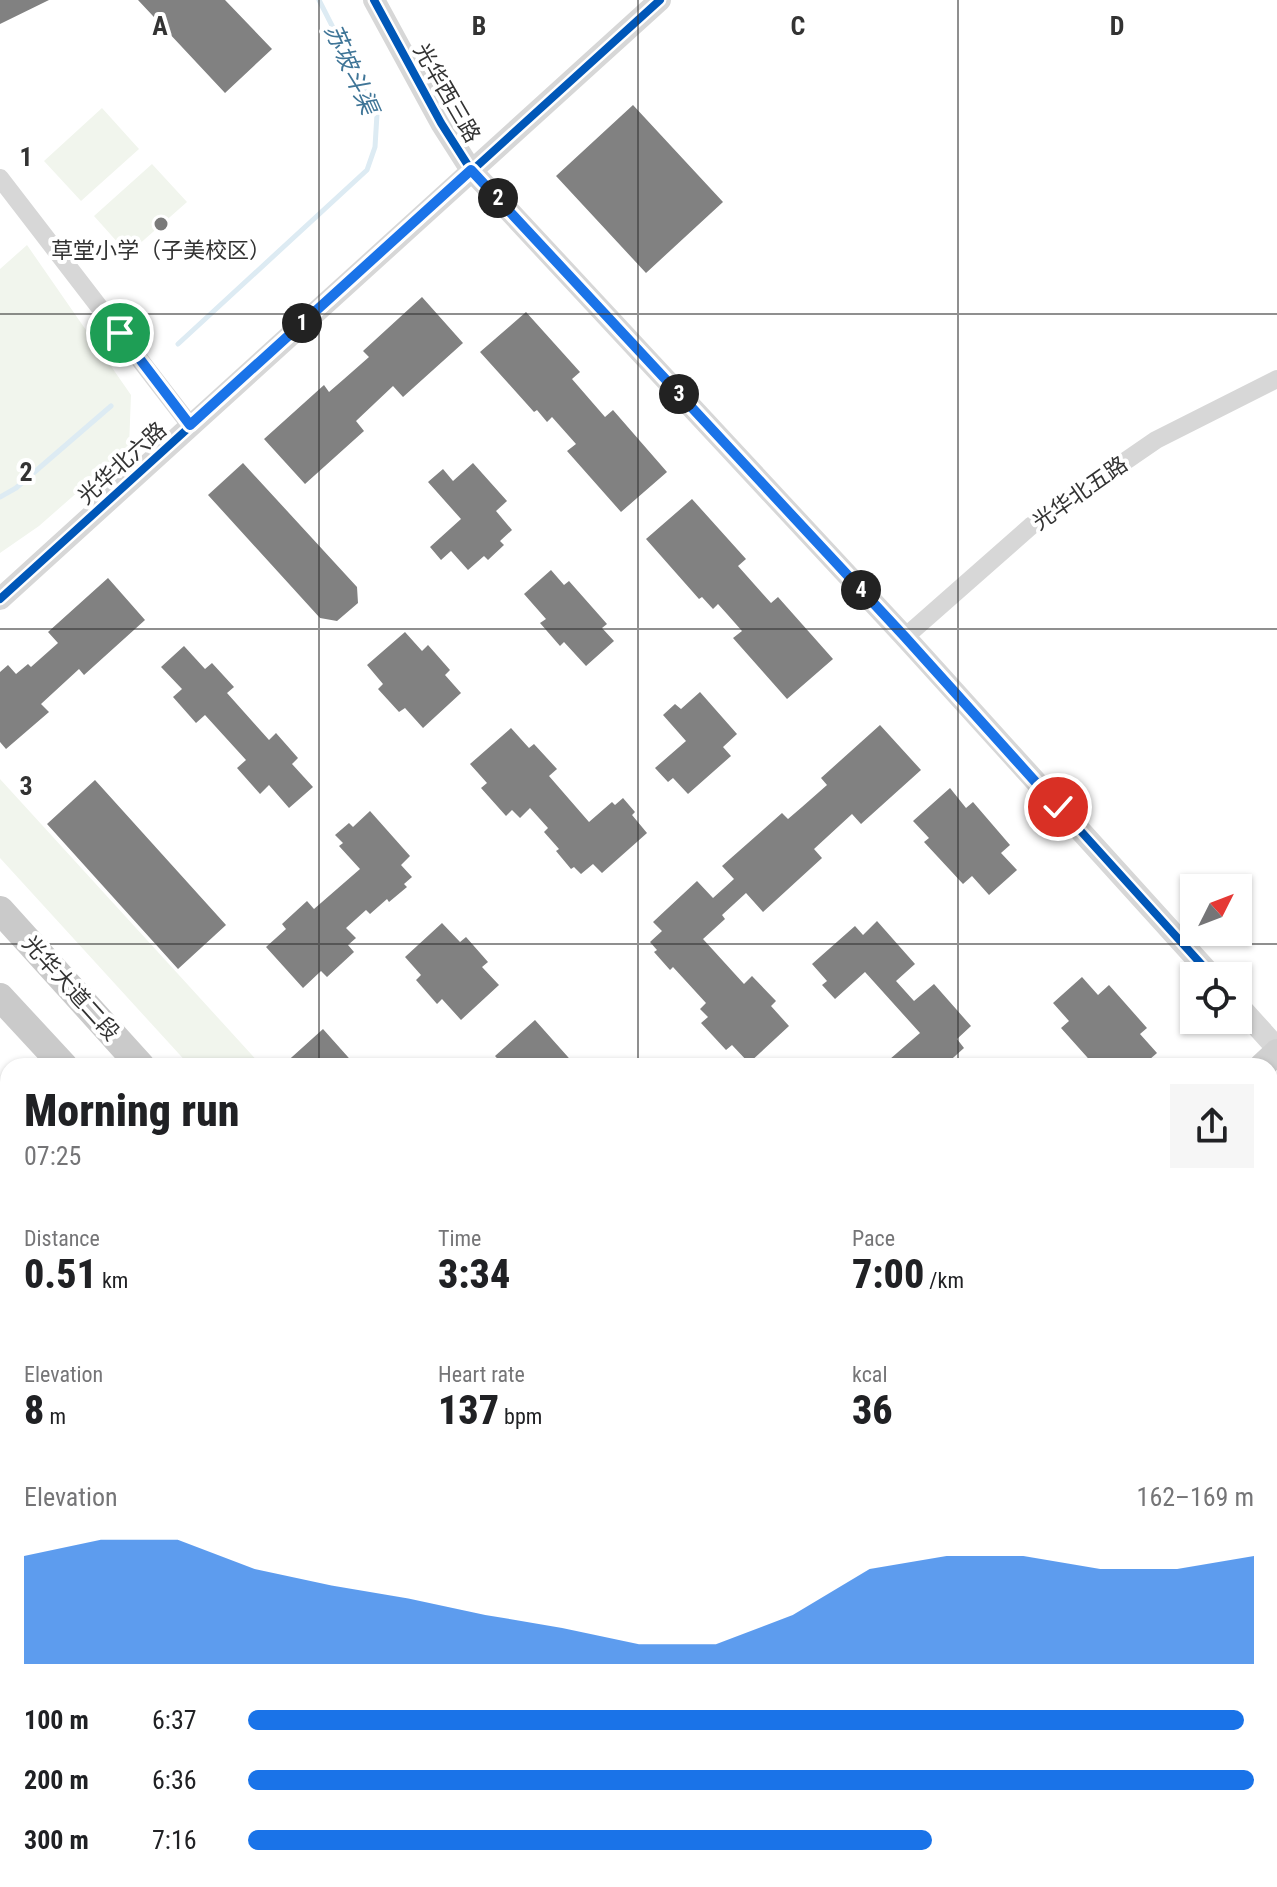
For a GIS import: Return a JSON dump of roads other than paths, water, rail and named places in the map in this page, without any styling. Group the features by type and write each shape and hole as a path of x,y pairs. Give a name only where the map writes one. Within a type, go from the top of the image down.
{"main road":[{"name":"光华大道二段","path":"0,910 134,1058"},
{"path":"0,997 57,1058"}],"street":[{"name":"光华西三路","path":"374,0 441,123 471,170 905,637 1199,962"},
{"name":"光华北六路","path":"0,599 660,0"},
{"path":"0,178 190,425"},
{"name":"光华北五路","path":"905,637 1031,526 1156,440 1277,379"},
{"path":"1252,1021 1277,1050"}],"waterway":[{"name":"苏坡斗渠","path":"178,344 367,170 375,147 377,114 319,0"},
{"name":"苏坡斗渠","path":"0,497 16,488 111,406"}],"place":[{"name":"草堂小学（子美校区）","path":"161,224"}]}
